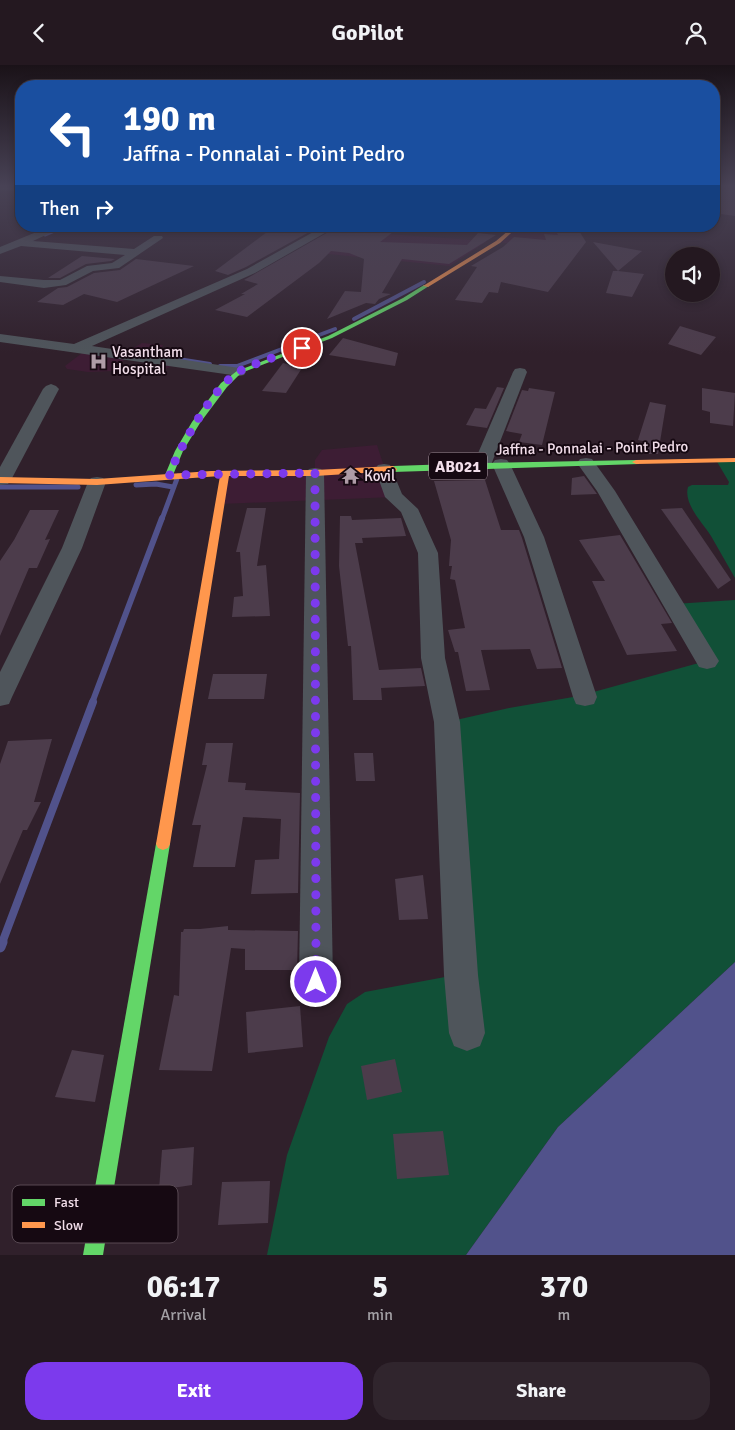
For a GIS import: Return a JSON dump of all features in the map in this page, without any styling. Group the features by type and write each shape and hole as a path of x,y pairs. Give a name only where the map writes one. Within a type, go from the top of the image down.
{"street":[{"path":"0,251 23,242"},
{"path":"0,279 44,284 62,283 90,268 115,265 153,242"},
{"path":"76,349 252,271 304,242"},
{"path":"169,475 179,451 196,422 224,385 239,372 330,337 405,299 499,242"},
{"path":"20,243 135,253"},
{"path":"0,338 239,372"},
{"path":"0,349 16,340"},
{"path":"520,372 491,464 534,537 585,697"},
{"path":"1,480 51,389"},
{"name":"Jaffna - Ponnalai - Point Pedro","path":"1,480 98,482 169,475 315,473 491,464 735,460"},
{"path":"586,463 616,507 707,661"},
{"path":"384,469 394,497 410,509 428,553 433,658 447,721 461,975 467,1033"},
{"path":"315,473 316,982"},
{"path":"105,1185 225,474"},
{"path":"0,697 72,548 98,482"}],"shaded area":[{"path":"337,242 486,242 450,266 328,254"},
{"path":"499,242 546,242 518,245"},
{"path":"142,343 163,345 161,350 152,357 175,361 170,367 161,371 149,372 141,370 143,364 150,358 129,355 133,348"},
{"name":"Vasantham Hospital","path":"86,350 129,355 113,371 88,372 67,369 65,366"},
{"path":"377,445 394,497 220,504 225,474 315,473 315,460 322,450"}],"green space":[{"path":"716,460 735,460 735,578 688,500 688,487 692,485 728,485 729,482"},
{"path":"735,600 735,962 558,1127 466,1255 267,1255 287,1155 329,1037 347,1004 365,992 461,974 447,722 509,708 579,696 706,661 674,604"}],"water":[{"path":"735,962 735,1255 466,1255 558,1127"}],"building":[{"path":"254,242 292,242 228,275 215,271"},
{"path":"312,242 381,242 467,245 470,242 485,242 449,264 402,259 382,293 391,294 379,299 375,304 366,303 327,319 345,291 361,292 364,259 349,253 331,251 319,263 247,317 215,310 245,294 241,294 258,284 244,280"},
{"path":"509,242 586,242 548,292 501,282 498,293 489,292 482,303 455,300 477,267 471,266"},
{"path":"593,242 642,251 618,271"},
{"path":"82,256 115,259 86,264 60,278 48,278"},
{"path":"136,259 194,266 117,302 84,294 63,305 37,302 58,288 67,287 94,273 120,270"},
{"path":"613,271 644,274 632,297 606,293"},
{"path":"680,326 716,337 701,355 668,344"},
{"path":"343,338 398,353 395,366 329,355"},
{"path":"283,363 302,368 286,393 262,391"},
{"path":"497,387 504,388 487,428 466,425 475,408 486,409"},
{"path":"529,388 555,392 542,445 519,442 522,434 506,431 522,390 528,391"},
{"path":"702,388 735,393 733,426 710,423 710,412 702,410"},
{"path":"650,402 666,405 658,454 649,454 643,441 638,440"},
{"path":"584,476 597,494 571,495 572,478"},
{"path":"485,480 501,530 519,530 562,668 537,669 530,649 481,650 490,690 466,691 458,652 455,652 448,630 465,628 455,580 450,579 452,566 449,566 451,540 434,481"},
{"path":"247,508 266,508 257,566 266,565 270,616 232,617 234,597 243,596 240,552 236,552"},
{"path":"682,508 731,580 718,589 661,509"},
{"path":"30,510 59,510 45,540 50,539 37,568 29,568 0,636 0,561"},
{"path":"340,516 351,516 352,520 401,518 406,536 362,538 363,543 355,543 379,670 421,668 425,686 381,688 382,700 353,700 351,646 348,646 339,566"},
{"path":"620,535 672,623 661,624 677,651 627,655 592,581 605,581 579,540"},
{"path":"213,674 267,674 264,699 208,699"},
{"path":"52,739 34,802 41,802 27,830 23,830 0,884 0,764 8,741"},
{"path":"206,743 233,743 228,782 246,783 245,790 300,793 298,893 251,894 255,860 279,859 281,819 243,817 235,867 193,867 201,825 192,825 207,765 202,765"},
{"path":"354,753 373,753 375,781 356,781"},
{"path":"423,875 428,919 399,920 395,879"},
{"path":"228,926 228,930 298,931 297,970 245,970 245,949 231,948 212,1071 159,1070 174,995 179,996 181,932 184,929"},
{"path":"300,1006 303,1047 248,1053 246,1012"},
{"path":"72,1050 104,1055 95,1102 55,1097"},
{"path":"395,1059 402,1092 367,1100 361,1066"},
{"path":"443,1131 449,1175 397,1179 393,1134"},
{"path":"194,1147 192,1185 178,1187 178,1185 159,1185 162,1150"},
{"path":"270,1181 268,1223 218,1225 222,1182"}],"waterway":[{"path":"354,319 424,282"},
{"path":"220,366 237,366 335,329"},
{"path":"159,356 210,364"},
{"path":"162,519 178,476"},
{"path":"136,485 156,484 173,487"},
{"path":"0,487 78,487"},
{"path":"92,703 162,518"},
{"path":"2,943 93,702"},
{"path":"0,947 2,942"}],"traffic: fast":[{"path":"169,475 179,451 196,422 224,385 239,372 330,337 405,299 426,286"},
{"path":"393,469 636,462"},
{"path":"105,1185 163,844"},
{"path":"93,1255 95,1243"}],"traffic: slow":[{"path":"426,286 499,242"},
{"path":"636,462 735,460"},
{"path":"0,480 97,482 211,474 315,473 393,469"},
{"path":"163,844 225,474"}],"place":[{"name":"Vasantham Hospital","path":"98,361"},
{"name":"Kovil","path":"350,476"}],"route":[{"path":"302,348 239,372 224,385 196,422 179,451 169,475 315,473 316,982"}]}
